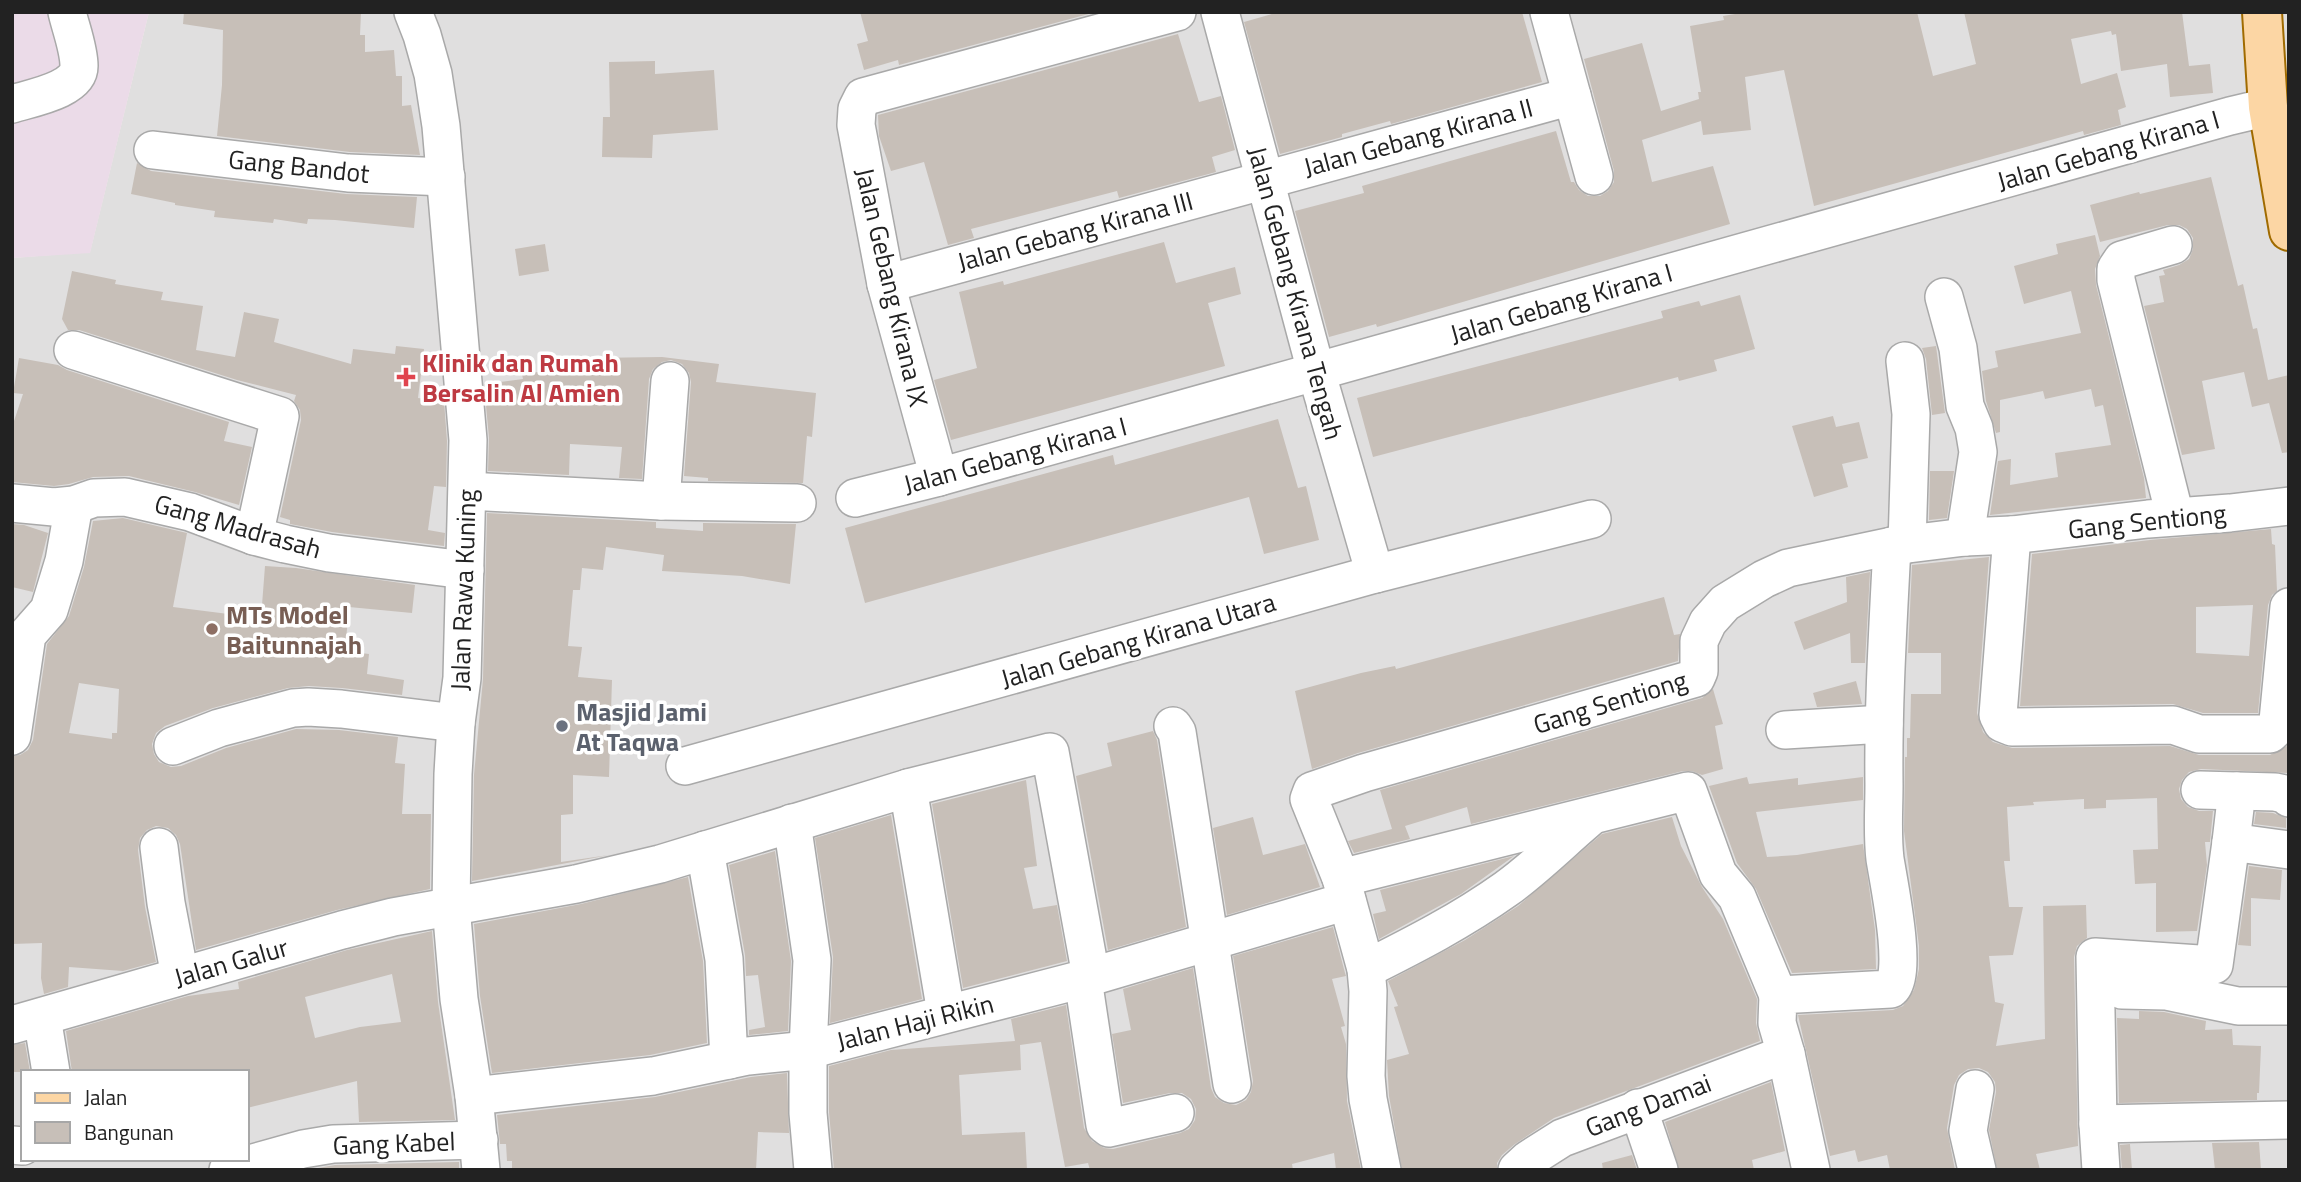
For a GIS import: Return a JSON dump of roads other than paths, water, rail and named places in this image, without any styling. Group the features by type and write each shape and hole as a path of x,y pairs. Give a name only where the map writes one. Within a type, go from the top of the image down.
{"main road":[{"path":"2262,12 2268,107 2288,229"}],"street":[{"path":"12,104 66,87 75,79 79,67 67,12"},
{"name":"Jalan Rawa Kuning","path":"413,12 433,74 446,177 465,396 468,491 462,678 456,723 450,850 451,906 459,999 480,1155"},
{"name":"Jalan Gebang Kirana IX","path":"939,477 886,284 856,125 857,109 863,97 1177,12"},
{"name":"Jalan Gebang Kirana Tengah","path":"1220,12 1375,574"},
{"path":"1549,12 1594,176"},
{"name":"Jalan Gebang Kirana II","path":"1265,179 1572,96"},
{"name":"Jalan Gebang Kirana I","path":"855,498 939,477 2268,107"},
{"name":"Gang Bandot","path":"153,150 335,172 446,177"},
{"name":"Jalan Gebang Kirana III","path":"886,284 1265,179"},
{"path":"2173,245 2122,260 2116,269 2116,280 2175,516"},
{"path":"1944,297 1958,348 1965,406 1974,428 1978,452 1965,537"},
{"path":"73,350 279,416 280,423 254,536"},
{"path":"1811,1170 1777,1023 1778,995 1891,989 1896,984 1899,955 1884,854 1884,724 1911,414 1905,361"},
{"path":"661,501 670,381"},
{"path":"468,491 661,501 797,503"},
{"name":"Gang Madrasah","path":"12,503 54,507 113,496 149,500 254,536 328,553 465,570"},
{"path":"12,736 27,635 49,610 64,561 74,505"},
{"name":"Gang Sentiong","path":"1382,1170 1366,1076 1366,969 1344,890 1310,799 1312,791 1376,769 1696,678 1702,631 1725,603 1788,568 1899,545 2289,506"},
{"name":"Jalan Gebang Kirana Utara","path":"685,766 1375,574 1592,519"},
{"path":"2012,535 1998,715 2002,723 2012,727 2173,725 2199,734 2270,734"},
{"path":"2101,1170 2095,957 2214,965 2231,842 2264,794 2270,734 2278,722 2289,607"},
{"path":"173,746 219,729 293,708 341,709 456,723"},
{"path":"1784,730 1884,724"},
{"path":"1172,726 1177,732 1232,1084"},
{"name":"Jalan Galur","path":"27,1021 342,930 451,906 576,884 660,864 908,788 1050,752 1087,978"},
{"path":"908,788 946,1013"},
{"path":"2200,790 2264,794"},
{"name":"Jalan Haji Rikin","path":"474,1096 653,1076 729,1060 807,1050 1087,978 1209,943 1344,890 1591,816 1688,791 1718,874 1737,897 1778,995"},
{"path":"1366,969 1444,930 1482,906 1591,816"},
{"path":"792,823 812,960 807,1050 808,1113 813,1170"},
{"path":"2231,842 2289,850"},
{"path":"159,847 180,976"},
{"path":"705,850 723,959 729,1060"},
{"path":"1087,978 1105,1125 1109,1128 1175,1113"},
{"path":"2122,990 2166,991 2238,1006 2289,1006"},
{"path":"27,1021 50,1070"},
{"name":"Gang Damai","path":"1517,1170 1529,1158 1562,1138 1786,1054"},
{"path":"1975,1089 1968,1131 1977,1170"},
{"path":"1638,1108 1659,1170"},
{"path":"2098,1124 2289,1120"},
{"name":"Gang Kabel","path":"228,1170 303,1149 333,1144 480,1155"}],"place":[{"name":"Klinik dan Rumah Bersalin Al Amien","path":"406,377"},
{"name":"MTs Model Baitunnajah","path":"212,629"},
{"name":"Masjid Jami At Taqwa","path":"562,726"}]}
